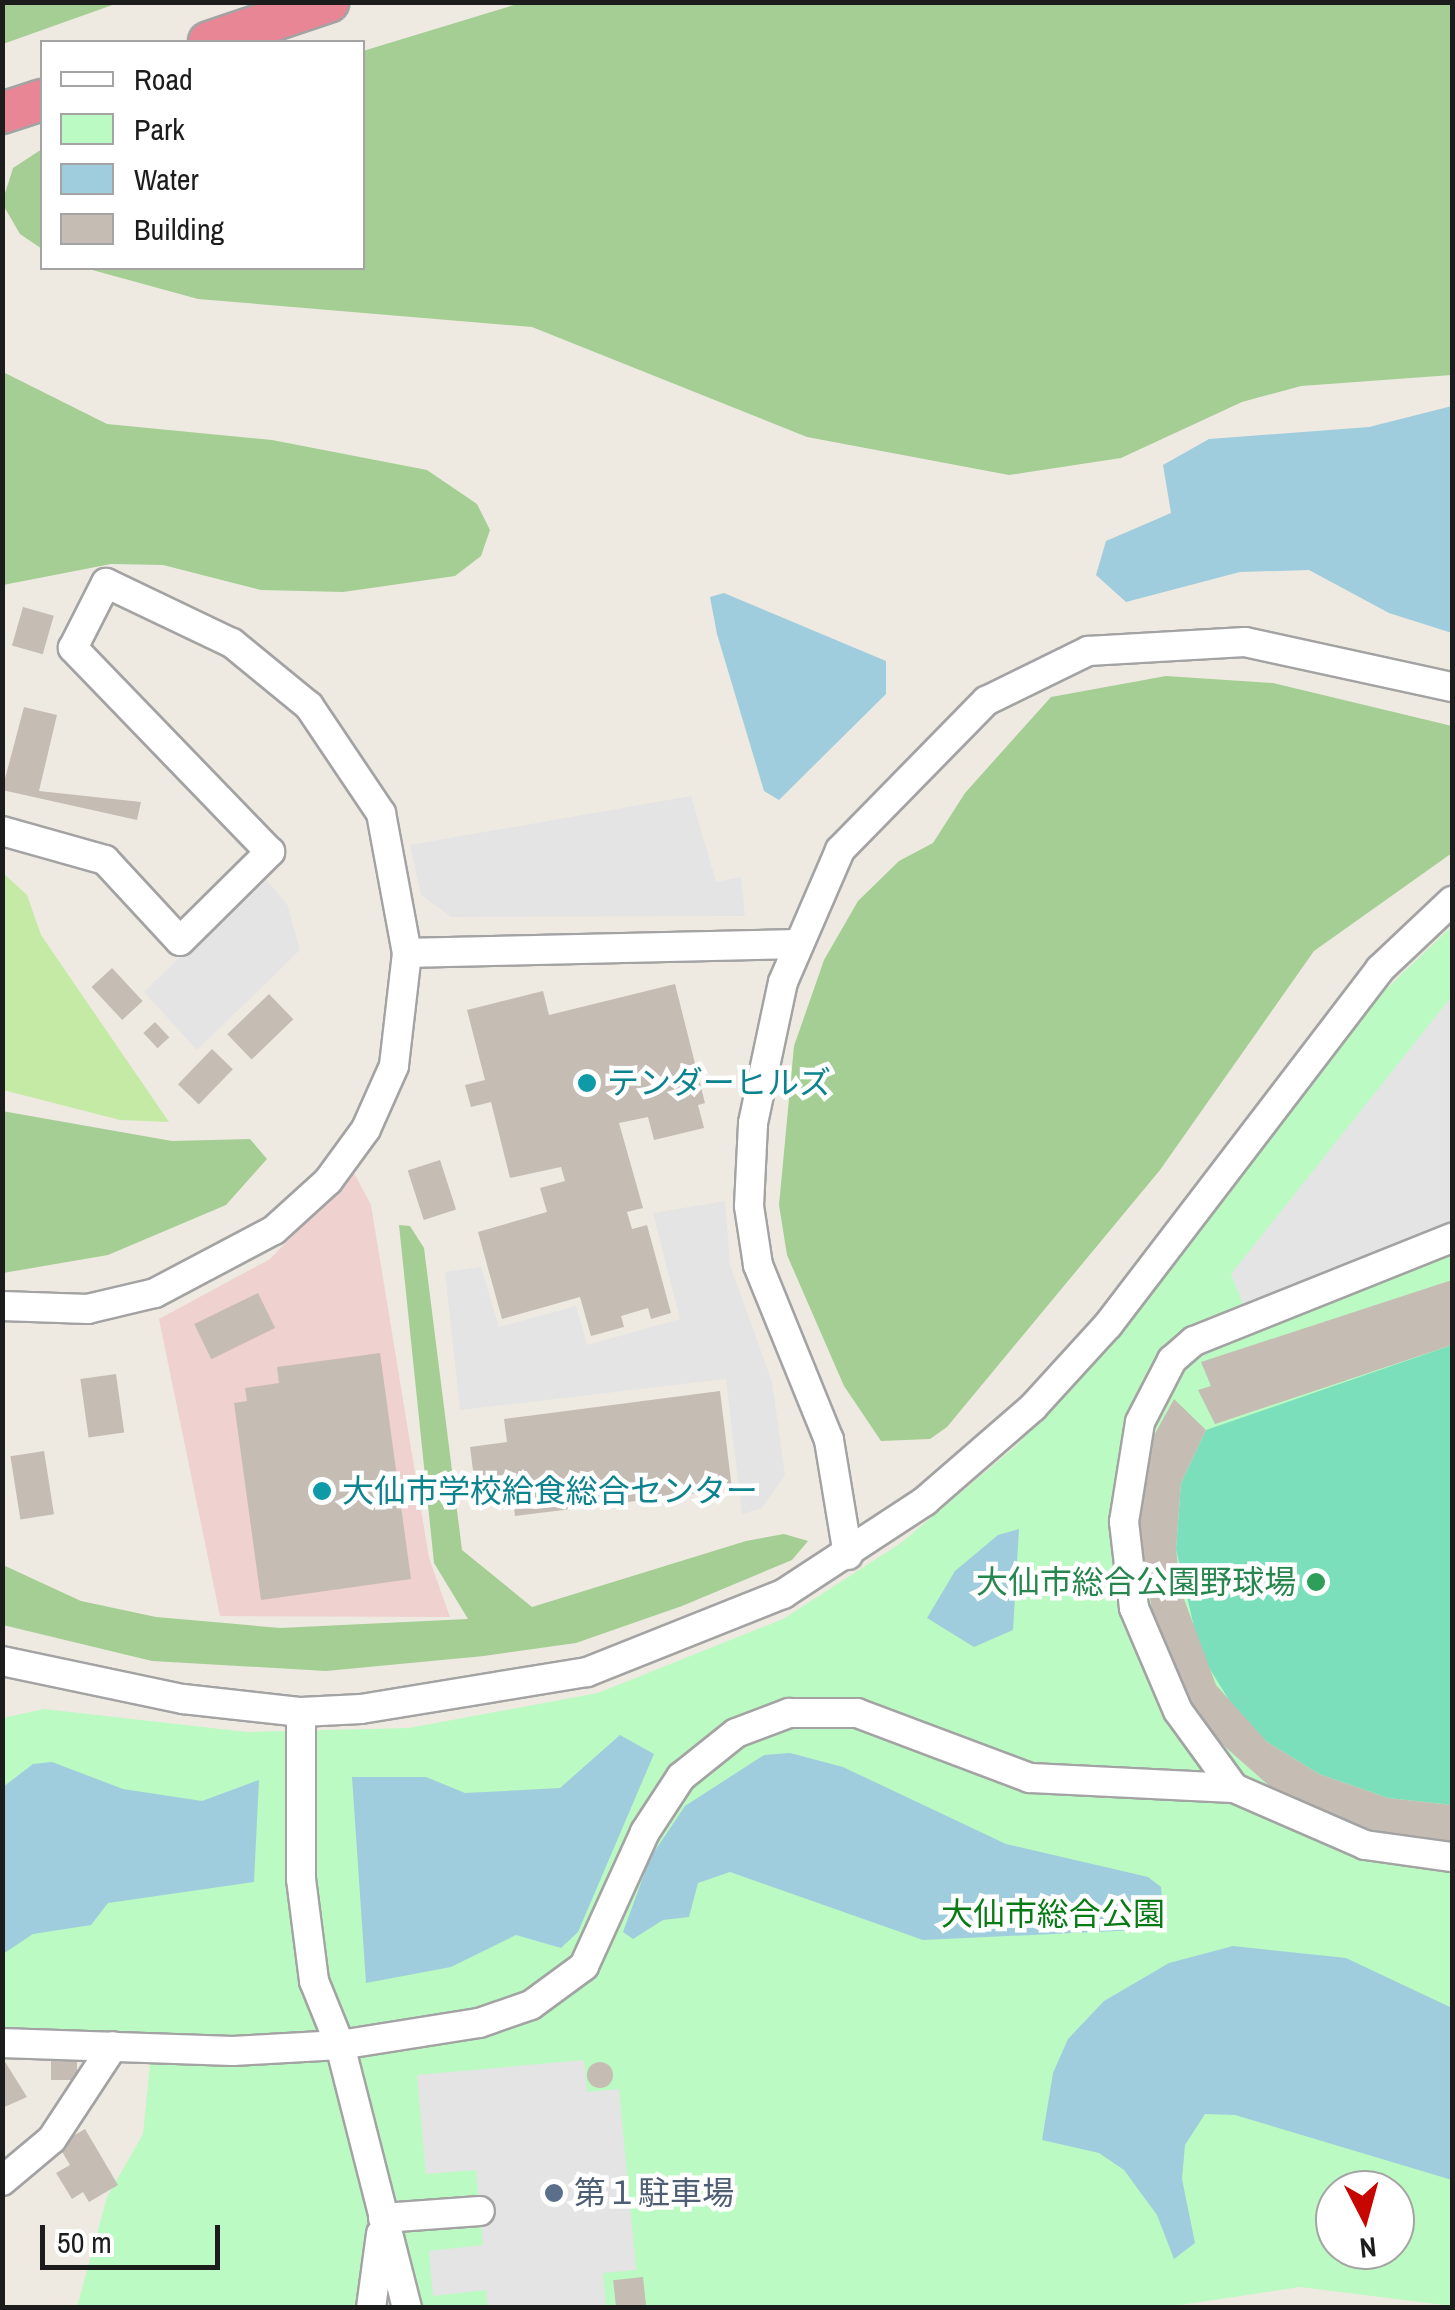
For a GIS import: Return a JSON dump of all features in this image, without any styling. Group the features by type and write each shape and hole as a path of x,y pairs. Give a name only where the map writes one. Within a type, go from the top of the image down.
{"highway":[{"path":"215,40 328,2"},
{"path":"2,113 40,101"}],"street":[{"path":"2,830 105,860 180,940 270,852 73,648 106,583 232,643 309,706 380,813 407,953 394,1066 366,1128 328,1181 274,1230 154,1294 88,1309 2,1306"},
{"path":"848,1555 829,1440 758,1265 749,1206 753,1123 796,944 840,850 886,795 986,701 1041,668 1088,651 1246,642 1452,687"},
{"path":"2,1661 183,1699 301,1712 456,1698 587,1672 689,1637 848,1555 926,1501 1034,1408 1108,1325 1380,969 1452,901"},
{"path":"407,953 796,944"},
{"path":"1234,1788 1178,1711 1134,1608 1124,1522 1140,1422 1172,1360 1194,1341 1452,1238"},
{"path":"301,1712 303,1896 314,1981 340,2045 407,2308"},
{"path":"2,2043 340,2045 480,2022 531,2005 584,1966 645,1832 681,1777 736,1733 789,1713 858,1713 1030,1778 1234,1788 1365,1846 1452,1856"},
{"path":"2,2180 52,2139 113,2046"},
{"path":"383,2218 480,2211"},
{"path":"371,2308 383,2218"}],"shaded area":[{"path":"691,796 716,882 741,877 745,916 451,917 421,895 410,845"},
{"path":"263,876 287,904 300,950 197,1050 144,992"},
{"path":"1452,996 1452,1227 1244,1307 1231,1274"},
{"path":"354,1173 371,1205 429,1558 450,1617 220,1616 159,1319 270,1259"},
{"path":"725,1201 730,1265 772,1382 785,1475 762,1508 742,1514 726,1379 460,1410 445,1272 481,1267 499,1327 576,1306 587,1345 680,1319 653,1213"},
{"name":"第１駐車場","path":"584,2060 587,2092 619,2089 636,2270 603,2273 606,2307 488,2307 486,2290 433,2296 429,2251 483,2245 476,2170 426,2174 417,2075"}],"green space":[{"path":"3,2 118,2 118,3 3,44"},
{"path":"524,2 1452,3 1452,375 1301,386 1242,402 1121,458 1009,475 807,437 532,327 198,299 92,270 365,270 365,50"},
{"path":"40,150 40,248 20,234 2,203 13,168"},
{"path":"3,372 107,424 272,440 427,470 477,504 490,530 481,556 455,576 343,592 261,590 163,565 111,564 3,585"},
{"path":"1166,676 1273,683 1452,726 1452,853 1314,951 1160,1170 947,1427 930,1439 881,1441 844,1386 787,1255 779,1205 794,1046 824,960 858,901 899,861 933,843 965,793 1051,697"},
{"path":"3,873 27,895 41,935 169,1122 120,1120 3,1090"},
{"name":"大仙市総合公園","path":"1452,926 1452,2306 1300,2287 1160,2308 77,2307 107,2197 143,2134 153,2034 3,2027 3,1718 44,1709 247,1732 409,1728 598,1693 783,1619 901,1543 1016,1446 1119,1330 1359,1015"},
{"path":"2,1111 172,1141 250,1139 267,1159 226,1205 108,1255 3,1273"},
{"path":"399,1225 410,1226 424,1248 462,1550 532,1607 746,1541 784,1534 808,1541 792,1560 682,1606 576,1643 484,1656 326,1671 152,1661 3,1625 3,1565 81,1601 156,1617 280,1628 468,1619 434,1563"},
{"name":"大仙市総合公園野球場","path":"1452,1345 1452,1805 1388,1798 1319,1774 1267,1742 1237,1713 1200,1653 1176,1549 1181,1483 1206,1430"}],"water":[{"path":"1452,406 1452,633 1389,613 1309,570 1240,572 1126,602 1096,575 1106,541 1171,513 1163,465 1209,439 1369,427"},
{"path":"724,593 886,661 886,694 779,800 764,791 717,634 710,597"},
{"path":"1019,1529 1013,1630 974,1647 927,1618 955,1571 998,1535"},
{"path":"620,1735 654,1754 578,1932 561,1948 516,1935 451,1967 366,1983 352,1777 426,1777 465,1793 560,1788"},
{"path":"790,1753 843,1767 1006,1844 1148,1877 1161,1887 1163,1911 1136,1930 923,1940 730,1872 698,1883 689,1917 663,1920 633,1939 623,1932 650,1858 685,1806 764,1755"},
{"path":"52,1762 123,1789 202,1801 259,1780 254,1882 108,1903 91,1925 33,1934 3,1954 3,1787 33,1764"},
{"path":"1233,1946 1346,1958 1452,2008 1452,2180 1235,2115 1205,2114 1185,2145 1182,2179 1195,2243 1174,2259 1157,2215 1124,2170 1099,2153 1042,2140 1053,2073 1068,2039 1104,2001 1169,1963"}],"building":[{"path":"23,607 54,616 43,654 12,645"},
{"path":"24,707 57,715 39,791 141,802 137,820 2,790"},
{"path":"112,968 143,1001 122,1020 92,987"},
{"path":"675,984 705,1103 698,1105 704,1128 654,1140 648,1117 619,1123 643,1208 627,1212 632,1229 647,1225 671,1313 651,1319 648,1308 621,1316 624,1327 591,1336 580,1297 502,1319 478,1232 547,1212 540,1188 565,1181 561,1167 510,1178 491,1102 471,1107 465,1085 485,1080 467,1010 543,991 549,1015"},
{"path":"269,994 293,1019 252,1059 227,1034"},
{"path":"155,1022 169,1037 158,1048 143,1033"},
{"path":"212,1049 233,1069 199,1104 178,1084"},
{"path":"440,1160 456,1209 424,1220 408,1171"},
{"path":"1452,1280 1452,1345 1215,1424 1198,1390 1211,1386 1201,1362"},
{"path":"258,1293 275,1328 211,1359 194,1324"},
{"name":"大仙市学校給食総合センター","path":"380,1353 411,1579 261,1600 234,1403 247,1401 245,1388 279,1383 277,1367"},
{"path":"116,1374 124,1432 89,1437 80,1379"},
{"path":"720,1391 732,1489 515,1516 512,1489 476,1494 470,1447 507,1442 504,1419"},
{"path":"1174,1399 1206,1430 1181,1483 1176,1549 1181,1591 1216,1685 1267,1742 1319,1774 1388,1798 1452,1805 1452,1843 1359,1833 1283,1798 1197,1722 1158,1647 1139,1530 1152,1439"},
{"path":"44,1451 54,1514 20,1520 10,1456"},
{"path":"2,2057 27,2097 2,2108"},
{"path":"51,2059 77,2059 77,2080 51,2080"},
{"path":"600,2062 610,2065 610,2085 600,2088 590,2085 587,2075 590,2065"},
{"path":"85,2129 118,2185 89,2202 83,2192 72,2199 56,2173 70,2165 58,2145"},
{"path":"643,2277 646,2306 616,2308 613,2280"}],"place":[{"name":"テンダーヒルズ","path":"587,1083"},
{"name":"大仙市学校給食総合センター","path":"322,1491"},
{"name":"大仙市総合公園野球場","path":"1316,1582"},
{"name":"第１駐車場","path":"554,2193"}]}
